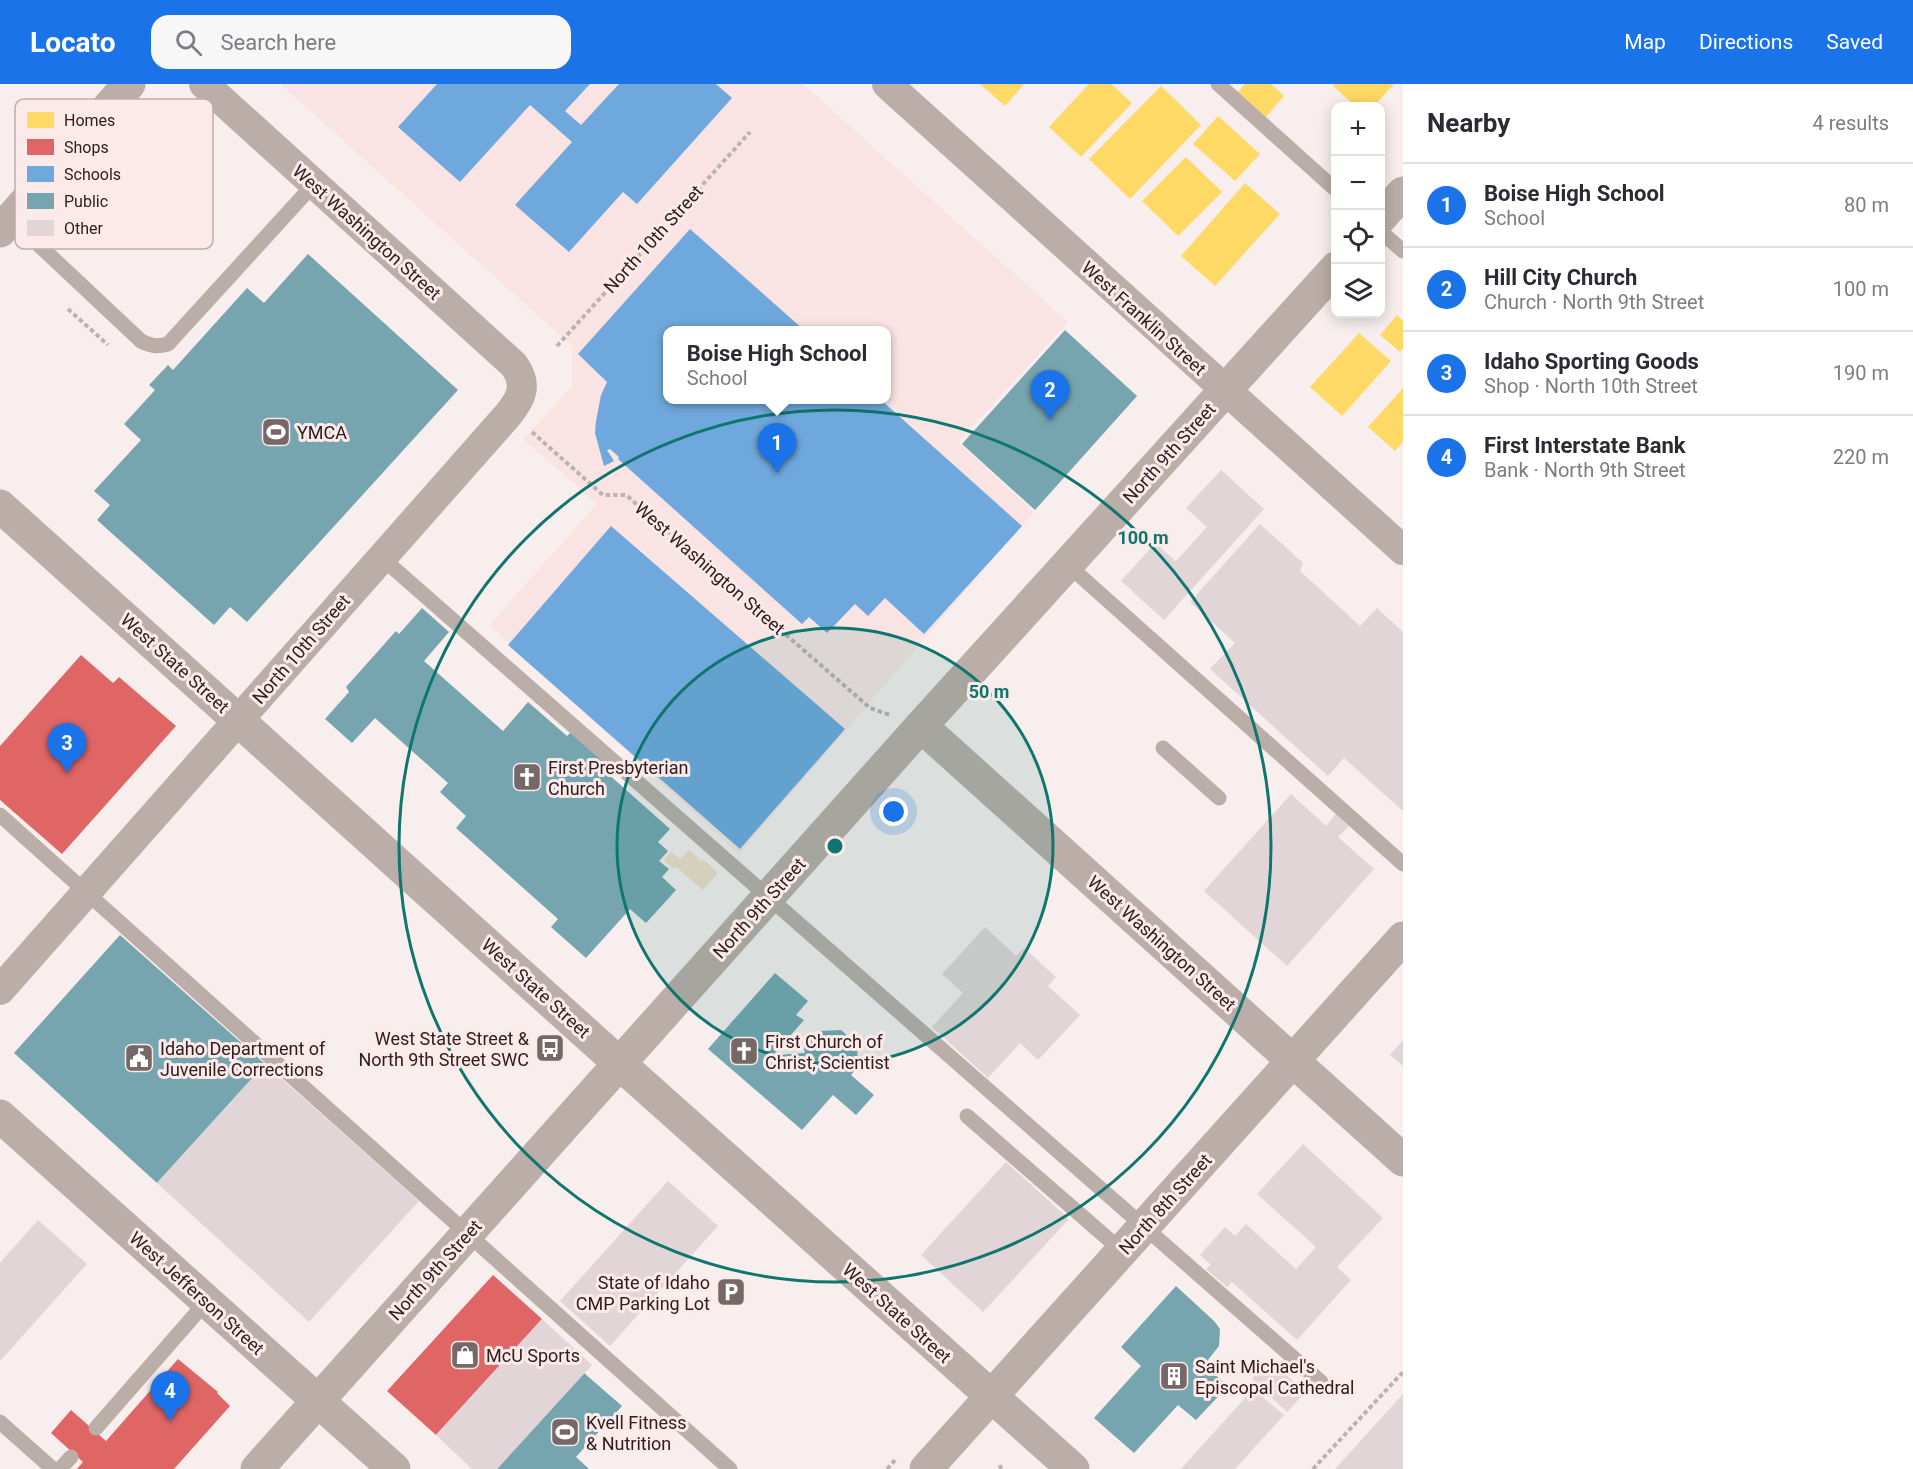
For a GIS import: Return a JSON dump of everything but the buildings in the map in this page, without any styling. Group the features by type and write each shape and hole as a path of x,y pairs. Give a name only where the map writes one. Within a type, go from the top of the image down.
{"main road":[{"path":"1385,213 1403,193"},
{"name":"North 9th Street","path":"257,1469 921,726 1331,272"},
{"name":"West State Street","path":"0,506 620,1064"}],"street":[{"path":"115,99 129,84"},
{"name":"West Washington Street","path":"204,84 514,365 520,374 522,385"},
{"name":"West Franklin Street","path":"887,84 1403,550"},
{"path":"4,220 15,208"},
{"name":"North 10th Street","path":"0,990 519,402 522,385"},
{"name":"West Washington Street","path":"921,726 1403,1160"},
{"name":"North 8th Street","path":"926,1469 1403,938"},
{"name":"West State Street","path":"620,1064 1073,1469"},
{"name":"West Jefferson Street","path":"0,1116 394,1469"}],"lane":[{"path":"1218,84 1331,186"},
{"path":"37,249 141,341 149,345 168,344 314,184"},
{"path":"1385,235 1403,251"},
{"path":"382,558 1321,1382"},
{"path":"1068,565 1403,864"},
{"path":"1163,748 1219,798"},
{"path":"0,815 730,1469"},
{"path":"967,1116 1122,1251"},
{"path":"96,1428 207,1301"},
{"path":"0,1422 53,1469"},
{"path":"60,1469 71,1457"}],"path":[{"name":"North 10th Street","path":"557,346 750,132"},
{"path":"68,309 108,345"},
{"name":"West Washington Street","path":"528,433 533,432 603,495 626,495 870,708 891,715"},
{"path":"1313,1469 1403,1372"}],"shaded area":[{"path":"280,84 803,84 1068,322 958,442 1034,512 739,854 489,625 597,504 523,439 572,387 572,346"},
{"path":"689,850 718,873 703,890 664,860 671,852 680,859"}],"place":[{"name":"Hill City Church","path":"1050,420"},
{"name":"YMCA","path":"276,432"},
{"name":"Boise High School","path":"777,473"},
{"name":"Idaho Sporting Goods","path":"67,773"},
{"name":"First Presbyterian Church","path":"527,777"},
{"name":"West State Street & North 9th Street SWC","path":"550,1048"},
{"name":"First Church of Christ, Scientist","path":"744,1051"},
{"name":"Idaho Department of Juvenile Corrections","path":"139,1058"},
{"name":"State of Idaho CMP Parking Lot","path":"731,1292"},
{"name":"McU Sports","path":"465,1355"},
{"name":"Saint Michael's Episcopal Cathedral","path":"1174,1376"},
{"name":"First Interstate Bank","path":"170,1421"},
{"name":"Kvell Fitness & Nutrition","path":"565,1432"}]}
